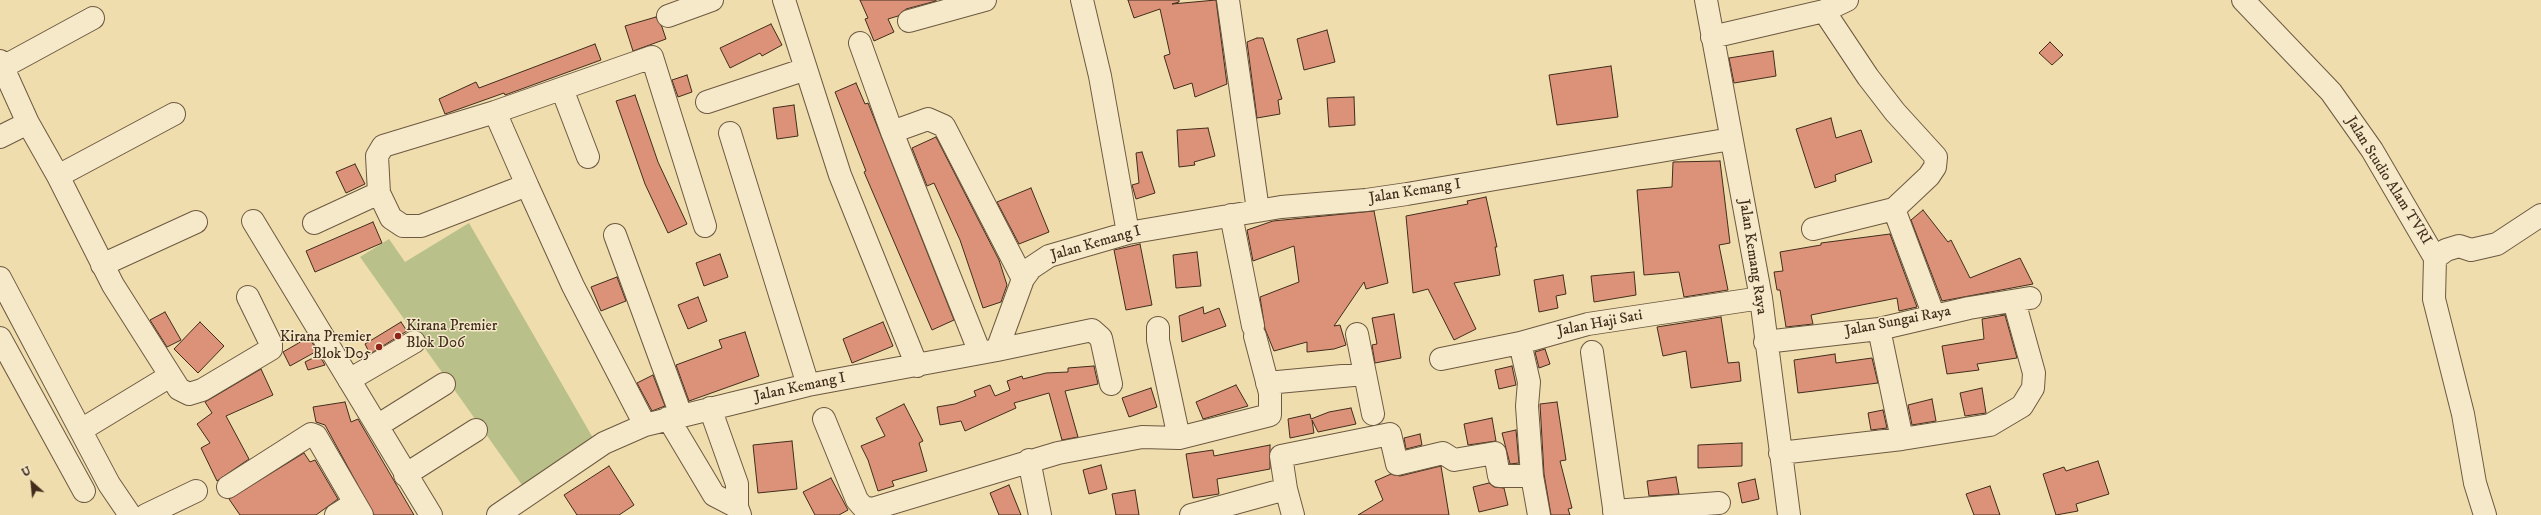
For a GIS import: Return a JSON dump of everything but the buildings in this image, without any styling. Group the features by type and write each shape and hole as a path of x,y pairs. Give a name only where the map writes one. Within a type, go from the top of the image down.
{"street":[{"path":"668,16 712,0"},
{"path":"784,0 840,175 917,366"},
{"path":"909,21 985,0"},
{"path":"1082,0 1100,76 1128,233"},
{"path":"1228,0 1258,210"},
{"name":"Jalan Kemang Raya","path":"1706,0 1761,298 1765,342 1789,515"},
{"path":"1712,37 1824,11 1847,0"},
{"name":"Jalan Studio Alam TVRI","path":"2243,0 2331,92 2372,150 2435,258 2434,299 2463,414 2475,483 2485,515"},
{"path":"1813,229 1894,209 1929,176 1935,167 1936,157 1895,112 1868,77 1824,11"},
{"path":"93,18 1,64 28,123 58,176 102,265 125,307 179,389 189,394 202,390 268,353 271,344 248,297"},
{"path":"860,44 892,132 988,352 1092,330 1097,332 1101,338 1111,384"},
{"path":"527,185 421,226 403,226 390,218 379,193 377,156 383,146 495,112 652,57 706,226"},
{"path":"707,102 806,69"},
{"path":"562,89 588,157"},
{"path":"495,112 573,286 645,425"},
{"path":"58,176 174,114"},
{"path":"892,132 928,119 944,126 1023,279"},
{"path":"0,137 28,123"},
{"path":"730,133 808,385"},
{"name":"Jalan Kemang I","path":"498,515 604,443 645,425 675,416 808,385 988,352 1023,279 1031,268 1049,256 1128,233 1258,210 1306,203 1366,200 1407,194 1731,139"},
{"path":"314,222 379,193"},
{"path":"1894,209 1934,316"},
{"path":"824,419 857,500 863,507 872,509 1029,460 1121,440 1142,437 1179,438 1270,415 1270,393 1254,331 1231,215"},
{"name":"Jalan Studio Alam TVRI","path":"2435,258 2446,250 2459,246 2472,250 2497,244 2541,215"},
{"path":"253,221 405,475 431,515"},
{"path":"102,265 196,222"},
{"path":"615,234 675,416 714,495 738,511"},
{"path":"0,278 109,484 130,515"},
{"name":"Jalan Haji Sati","path":"1441,359 1520,343 1588,324 1761,298"},
{"name":"Jalan Sungai Raya","path":"1765,342 1879,329 1934,316 2022,299 2034,373 2033,388 2022,406 1990,426 1902,439"},
{"path":"1158,328 1158,340 1179,438"},
{"path":"1780,453 1902,439 1879,329"},
{"path":"1357,334 1373,414"},
{"path":"0,338 84,492"},
{"path":"349,380 414,342"},
{"path":"1520,343 1529,382 1527,406 1532,476 1538,515"},
{"path":"1592,352 1614,513 1719,502"},
{"path":"1267,383 1364,374"},
{"path":"81,430 170,376"},
{"path":"377,426 444,384"},
{"path":"710,408 738,484 738,511"},
{"path":"405,475 476,430"},
{"path":"228,487 311,434 316,436 358,509 336,515"},
{"path":"1293,515 1286,489 1281,456 1390,434 1397,464 1443,453 1454,460 1495,453 1499,476 1532,476"},
{"path":"1029,460 1040,515"},
{"path":"1191,515 1286,489"},
{"path":"146,515 196,491"}],"green space":[{"path":"469,223 593,438 522,485 360,257 389,239 405,262"}],"place":[{"name":"Kirana Premier Blok D06","path":"398,336"},
{"name":"Kirana Premier Blok D05","path":"379,347"}]}
